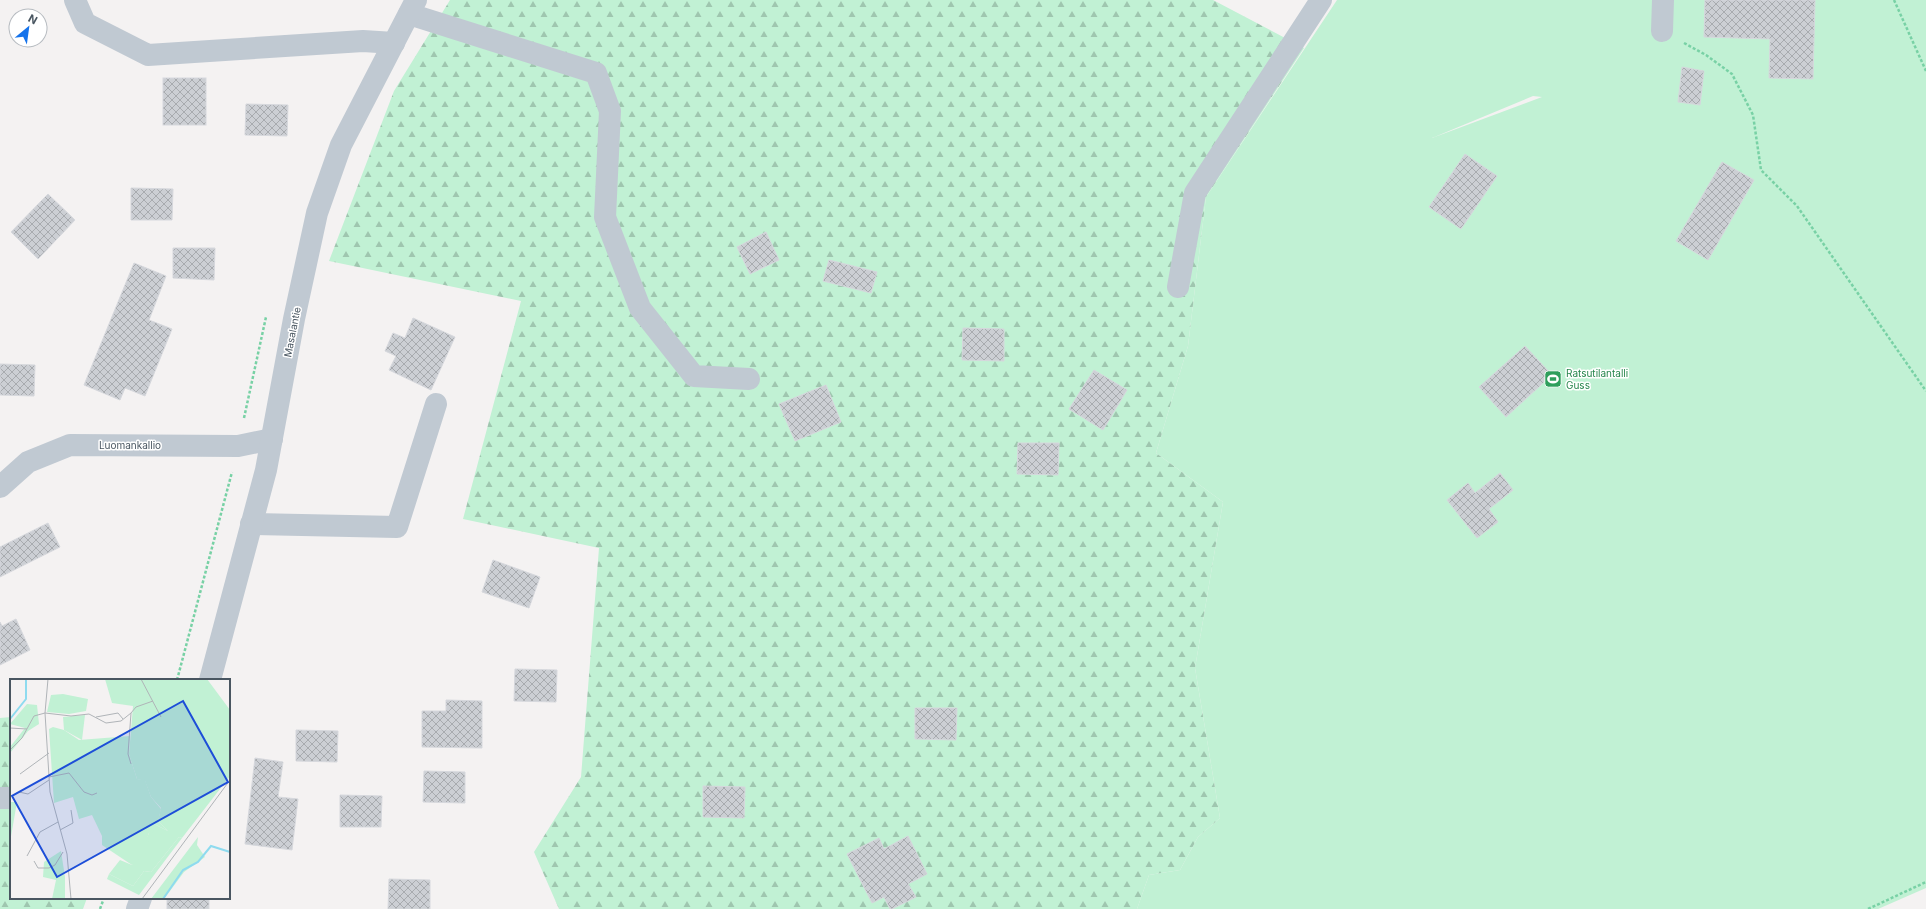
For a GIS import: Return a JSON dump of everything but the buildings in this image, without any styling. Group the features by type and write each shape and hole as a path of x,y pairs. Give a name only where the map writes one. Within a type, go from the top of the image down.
{"street":[{"path":"75,0 85,23 148,55 355,42 394,43"},
{"path":"1178,287 1195,193 1321,0"},
{"path":"1662,31 1663,0"},
{"path":"412,7 596,73 610,111 605,217 640,308 694,376 748,379"},
{"name":"Masalantie","path":"210,679 266,470 294,319 318,213 341,145 412,7"},
{"path":"251,524 397,527 436,404"},
{"name":"Luomankallio","path":"0,487 28,462 70,445 238,446 272,439"},
{"path":"137,909 141,899"}],"path":[{"path":"1894,0 1926,71"},
{"path":"1662,31 1706,55 1732,74 1753,115 1761,170 1797,206 1926,391"},
{"path":"1868,909 1926,882"},
{"path":"100,909 104,899"}],"green space":[{"path":"450,0 1213,0 1304,48 1206,197 1188,346 1156,453 1223,502 1195,668 1220,818 1198,837 1180,870 1149,875 1137,909 559,909 534,852 581,777 599,548 463,519 521,301 329,261 394,91"},
{"path":"1337,0 1926,0 1926,888 1878,909 1137,909 1149,875 1180,870 1198,837 1220,818 1195,668 1223,502 1156,453 1188,346 1206,197","holes":["1533,96 1542,97 1432,138"]},
{"path":"10,717 10,899 87,899 83,909 0,909 0,718"}],"place":[{"name":"Ratsutilantalli Guss","path":"1553,379"}]}
